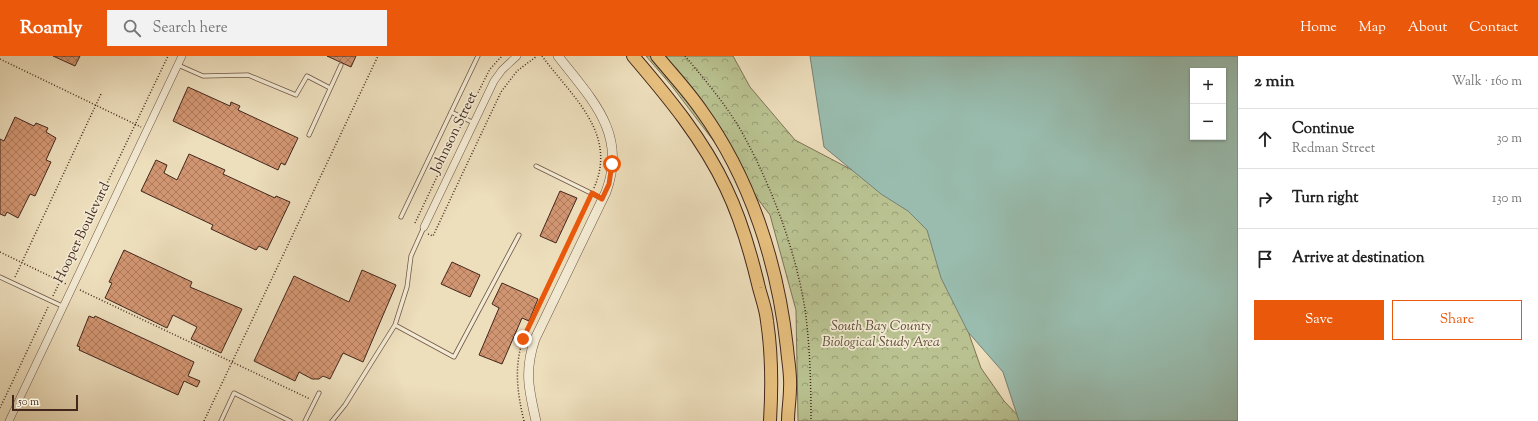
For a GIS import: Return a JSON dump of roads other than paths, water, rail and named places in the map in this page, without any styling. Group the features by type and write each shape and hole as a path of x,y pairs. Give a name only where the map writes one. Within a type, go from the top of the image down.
{"highway":[{"path":"633,56 686,122 706,152 726,188 741,226 753,263 767,320 772,387 770,421"},
{"path":"657,56 702,110 724,146 743,185 760,228 772,262 784,320 790,387 788,421"}],"street":[{"name":"Hooper Boulevard","path":"9,421 62,306 182,56"},
{"name":"Johnson Street","path":"423,229 494,81 502,70 518,56"},
{"path":"536,421 528,385 528,364 531,352 535,339 602,199 612,172 613,158 610,135 600,111 558,56"}],"lane":[{"path":"401,217 478,56"},
{"path":"178,65 203,76 248,75 296,95 307,76 330,88"},
{"path":"308,135 341,65"},
{"path":"451,112 474,123"},
{"path":"536,166 602,199"},
{"path":"332,421 345,405 395,325 407,287 411,256 423,229"},
{"path":"395,325 454,357 519,235"},
{"path":"0,277 62,306"},
{"path":"305,421 319,393"},
{"path":"221,421 234,394 290,421"}],"park label":[{"name":"South Bay County Biological Study Area","path":"881,336"}]}
